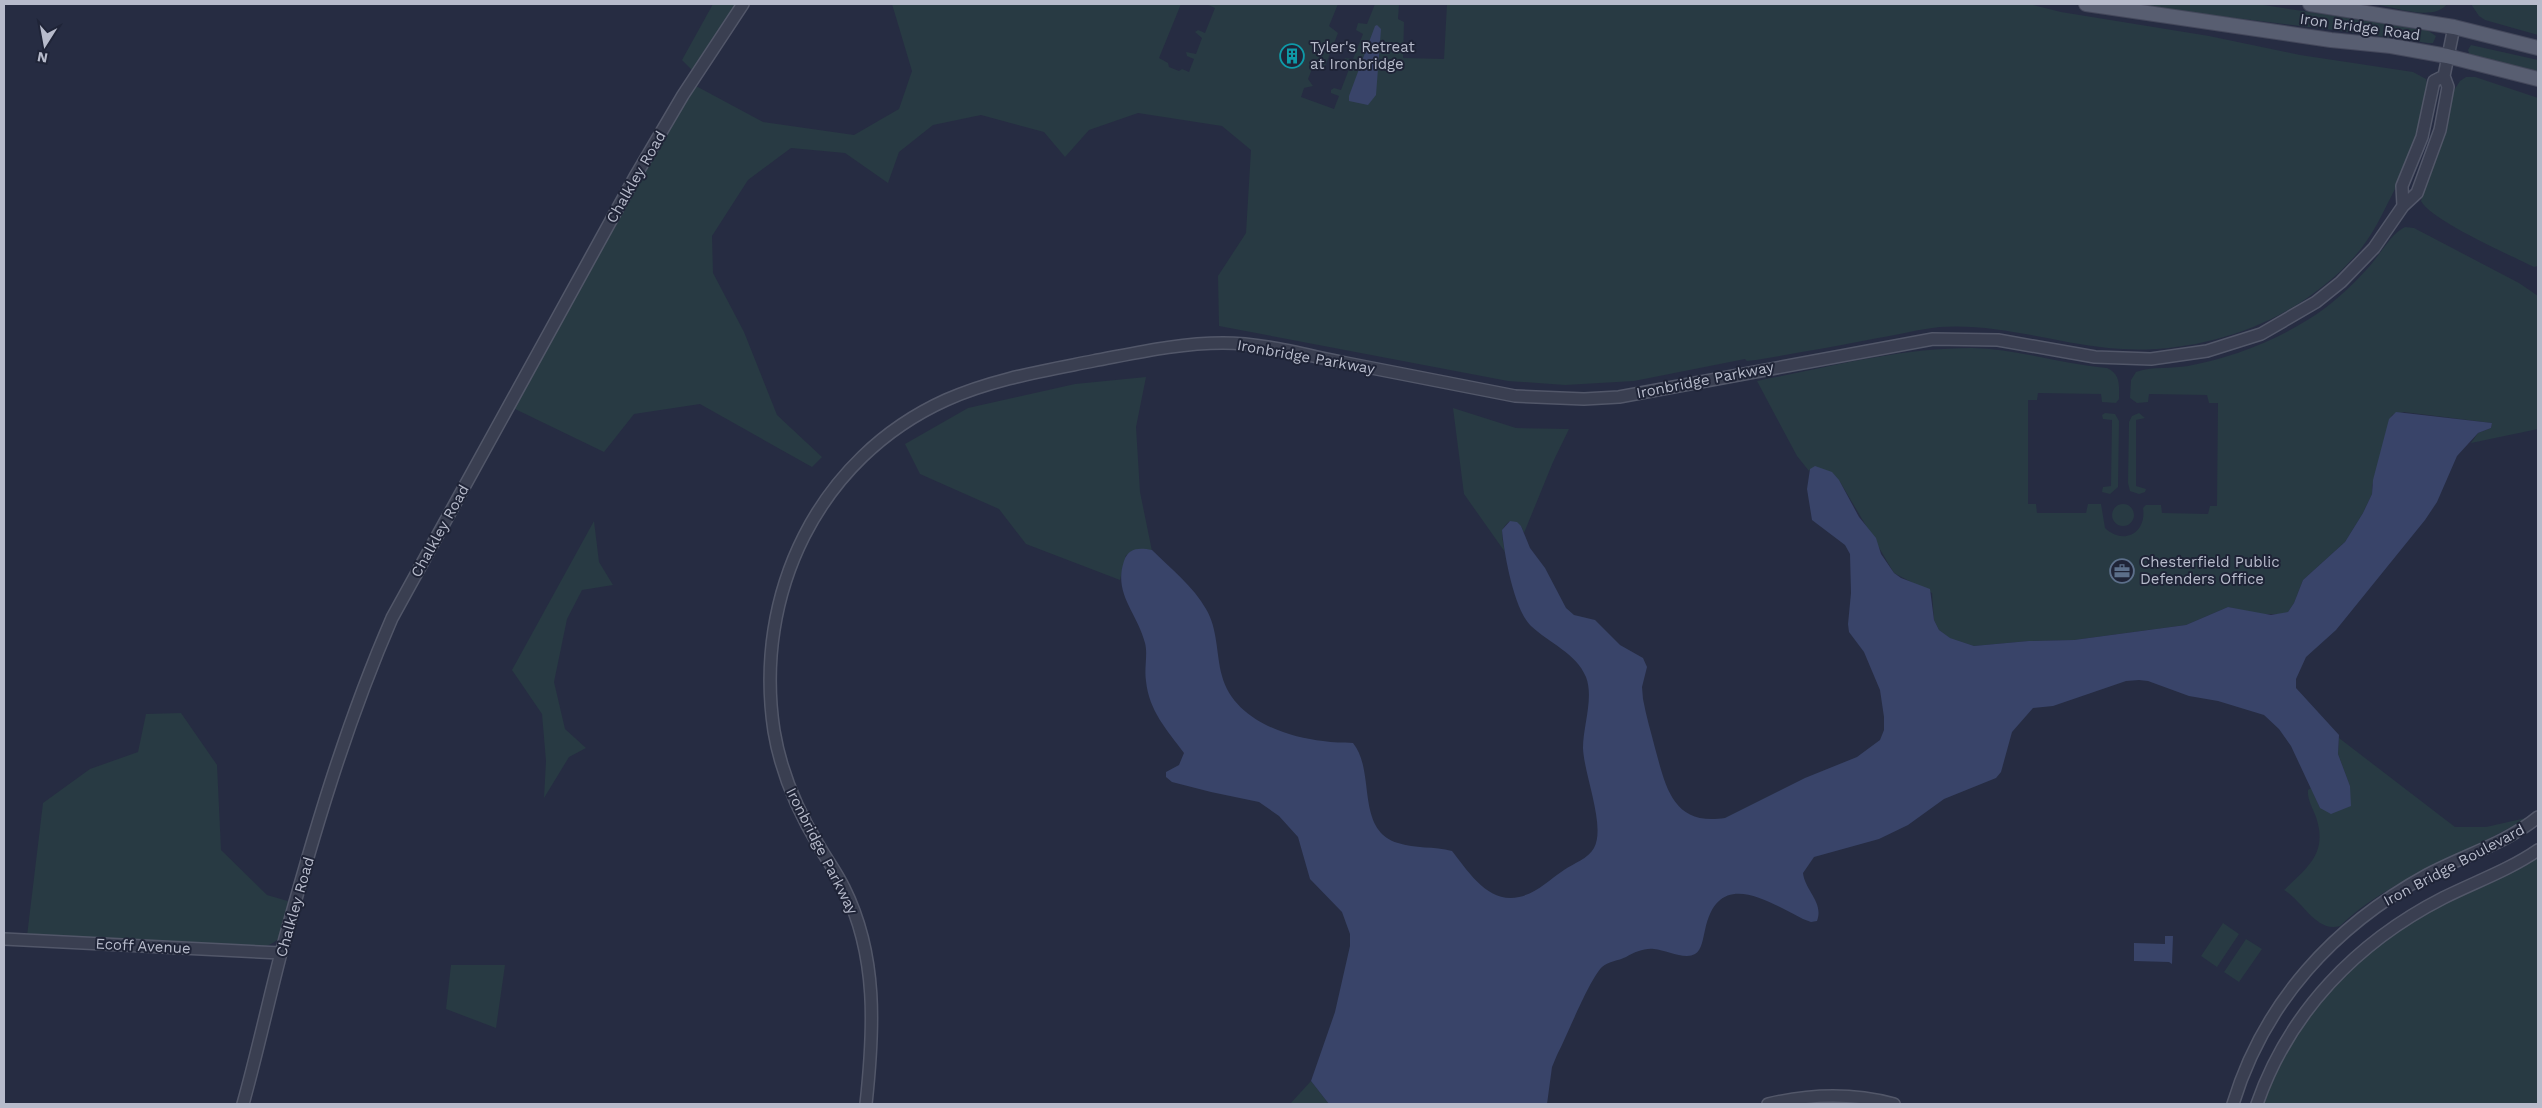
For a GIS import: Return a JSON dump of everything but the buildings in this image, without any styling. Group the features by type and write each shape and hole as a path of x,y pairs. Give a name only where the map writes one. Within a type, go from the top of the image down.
{"main road":[{"name":"Iron Bridge Road","path":"2086,4 2447,56 2538,80"},
{"name":"Iron Bridge Road","path":"2310,4 2454,27 2538,48"}],"street":[{"name":"Chalkley Road","path":"242,1104 281,953 348,724 392,618 636,175 683,95 743,4"},
{"name":"Ironbridge Parkway","path":"866,1104 873,1019 867,958 860,927 845,891 800,813 788,787 774,731 770,685 771,648 781,590 813,518 830,494 859,460 894,430 915,416 944,401 999,380 1151,350 1196,344 1253,345 1515,396 1550,399 1619,397 1933,339 1998,340 2095,357 2125,359 2170,358 2207,351 2261,334 2316,302 2355,270 2374,248 2403,206 2417,193 2440,130 2448,87 2444,76 2454,27"},
{"name":"Ironbridge Parkway","path":"2403,206 2402,186 2422,137 2434,81 2444,76"},
{"name":"Iron Bridge Boulevard","path":"2233,1104 2238,1089 2276,1008 2323,950 2362,917 2398,892 2429,874 2504,840 2538,817"},
{"name":"Iron Bridge Boulevard","path":"2257,1104 2274,1062 2287,1039 2318,996 2340,970 2386,932 2420,911 2511,866 2538,850"},
{"name":"Ecoff Avenue","path":"4,939 281,953"},
{"path":"2226,1104 2238,1089"},
{"path":"1768,1104 1804,1098 1838,1096 1894,1104"}],"shaded area":[{"path":"713,4 737,4 692,70 682,60"},
{"path":"892,4 1181,4 1159,58 1168,63 1169,67 1189,72 1194,59 1187,56 1186,52 1196,54 1202,38 1195,32 1198,30 1205,33 1215,8 1206,4 1338,4 1329,26 1338,33 1326,64 1324,67 1314,64 1308,79 1313,86 1304,88 1301,97 1334,109 1339,96 1331,93 1331,90 1334,88 1341,90 1351,64 1344,58 1353,59 1363,34 1356,30 1358,23 1367,24 1375,4 1399,4 1398,19 1404,22 1403,58 1444,59 1447,4 2029,4 2061,12 2209,36 2300,55 2413,72 2426,79 2427,90 2423,118 2406,165 2377,224 2355,256 2331,280 2304,300 2274,317 2242,331 2209,341 2176,347 2108,348 2003,330 1940,327 1756,360 1747,361 1745,359 1634,381 1565,385 1508,381 1219,326 1218,276 1246,233 1251,150 1222,126 1138,113 1089,130 1065,157 1044,132 981,115 933,125 899,152 888,183 845,153 791,148 748,180 712,236 713,273 744,332 777,415 822,457 812,467 700,404 634,414 604,452 513,408 646,166 696,86 763,122 854,135 899,109 912,71"},
{"path":"2126,4 2257,4 2427,30 2436,36 2433,43 2428,43"},
{"path":"2374,4 2447,4 2433,12 2423,13"},
{"path":"2471,4 2538,4 2538,35 2485,20 2479,16"},
{"path":"2471,45 2538,60 2538,75 2470,56 2468,50"},
{"path":"2466,77 2475,77 2538,98 2538,266 2534,267 2455,228 2428,209 2421,201 2445,129 2453,92 2460,81"},
{"path":"2405,227 2414,228 2519,283 2538,296 2538,429 2471,443 2478,433 2491,428 2492,423 2404,412 2392,415 2372,486 2372,494 2363,513 2345,542 2303,580 2294,603 2288,612 2281,614 2260,614 2228,607 2186,625 2074,640 2029,641 1974,646 1949,638 1939,630 1934,620 1932,593 1894,573 1839,480 1810,469 1809,471 1797,456 1757,381 1864,359 1945,349 1989,349 2107,368 2117,377 2119,399 2116,403 2102,402 2101,394 2038,393 2037,400 2028,400 2028,504 2036,504 2037,513 2086,513 2088,504 2101,504 2105,528 2112,533 2126,536 2138,530 2143,516 2143,508 2146,505 2161,505 2162,513 2208,514 2210,506 2217,506 2218,403 2209,403 2207,395 2149,394 2148,402 2137,403 2130,398 2131,380 2136,372 2148,369 2188,366 2220,359 2281,335 2309,319 2347,290 2394,235"},
{"path":"1146,377 1136,427 1140,492 1152,551 1126,555 1120,580 1026,544 999,509 920,474 905,444 968,408 1075,384"},
{"path":"1453,408 1516,428 1569,429 1553,462 1524,533 1521,526 1510,521 1506,524 1502,535 1505,552 1464,494"},
{"path":"2105,413 2115,414 2119,421 2118,487 2110,494 2102,492 2103,487 2111,486 2112,420 2103,419 2102,415"},
{"path":"2139,413 2145,418 2136,420 2136,486 2146,489 2145,492 2139,494 2130,491 2128,483 2129,422 2132,416"},
{"path":"2123,504 2131,507 2134,515 2131,523 2123,526 2115,523 2112,515 2115,507"},
{"path":"594,521 599,562 613,585 582,590 567,619 554,682 565,729 586,748 569,757 544,798 546,761 542,714 512,670"},
{"path":"181,713 217,765 221,850 267,895 291,902 281,935 277,940 265,946 27,936 43,803 90,769 138,752 146,714"},
{"path":"2339,738 2455,827 2486,827 2526,818 2382,893 2340,926 2331,927 2324,925 2310,915 2284,890 2308,866 2317,850 2319,830 2309,800 2308,790 2311,788 2320,808 2350,786 2338,754"},
{"path":"2538,858 2538,1104 2261,1104 2275,1073 2311,1015 2332,989 2356,965 2410,923 2440,906"},
{"path":"2223,923 2239,934 2217,967 2201,956"},
{"path":"2246,939 2262,949 2239,982 2224,972"},
{"path":"451,965 505,965 496,1028 446,1009"},
{"path":"1311,1081 1329,1104 1290,1104"}],"water":[{"path":"1377,25 1381,29 1376,95 1368,105 1349,101 1349,96"},
{"path":"2396,412 2492,423 2491,428 2478,433 2457,456 2437,502 2425,520 2336,630 2306,657 2296,679 2296,688 2339,735 2338,754 2350,786 2351,806 2331,814 2320,808 2291,746 2279,729 2264,715 2218,701 2189,696 2148,681 2139,680 2126,681 2053,706 2033,708 2012,732 2001,772 1996,778 1944,799 1908,825 1879,839 1814,857 1803,873 1818,908 1817,921 1811,922 1803,919 1759,898 1745,894 1732,894 1721,899 1711,911 1701,947 1695,954 1686,956 1647,949 1602,967 1585,996 1552,1067 1547,1104 1329,1104 1311,1081 1335,1012 1350,946 1350,934 1342,912 1310,879 1298,837 1279,816 1259,802 1172,782 1166,777 1166,772 1179,765 1184,753 1165,728 1151,702 1146,676 1145,643 1127,603 1122,583 1121,573 1126,556 1132,551 1139,549 1152,550 1188,585 1206,609 1215,633 1222,676 1228,691 1237,703 1262,723 1277,730 1308,739 1353,743 1360,755 1364,769 1371,813 1376,826 1385,836 1404,845 1452,851 1472,876 1488,891 1508,898 1519,897 1537,889 1588,855 1594,848 1597,838 1597,827 1583,748 1589,703 1586,677 1576,661 1538,632 1525,618 1515,595 1505,552 1502,530 1510,521 1517,522 1521,526 1530,548 1545,568 1566,608 1574,615 1595,620 1620,645 1643,658 1647,667 1642,687 1643,699 1663,777 1675,801 1683,810 1694,816 1708,819 1725,818 1805,778 1857,757 1880,740 1884,730 1880,690 1864,652 1849,632 1850,554 1845,545 1812,520 1807,489 1810,469 1815,466 1832,472 1839,480 1859,517 1876,538 1881,554 1894,573 1901,578 1930,589 1934,620 1939,630 1950,638 1974,646 2029,641 2074,640 2186,625 2228,607 2271,615 2288,612 2294,603 2303,580 2345,542 2363,513 2372,494 2373,480 2389,419"},
{"path":"2165,936 2173,936 2172,964 2169,962 2134,961 2134,943 2165,944"}],"place":[{"name":"Tyler's Retreat at Ironbridge","path":"1292,56"},
{"name":"Chesterfield Public Defenders Office","path":"2122,571"}]}
